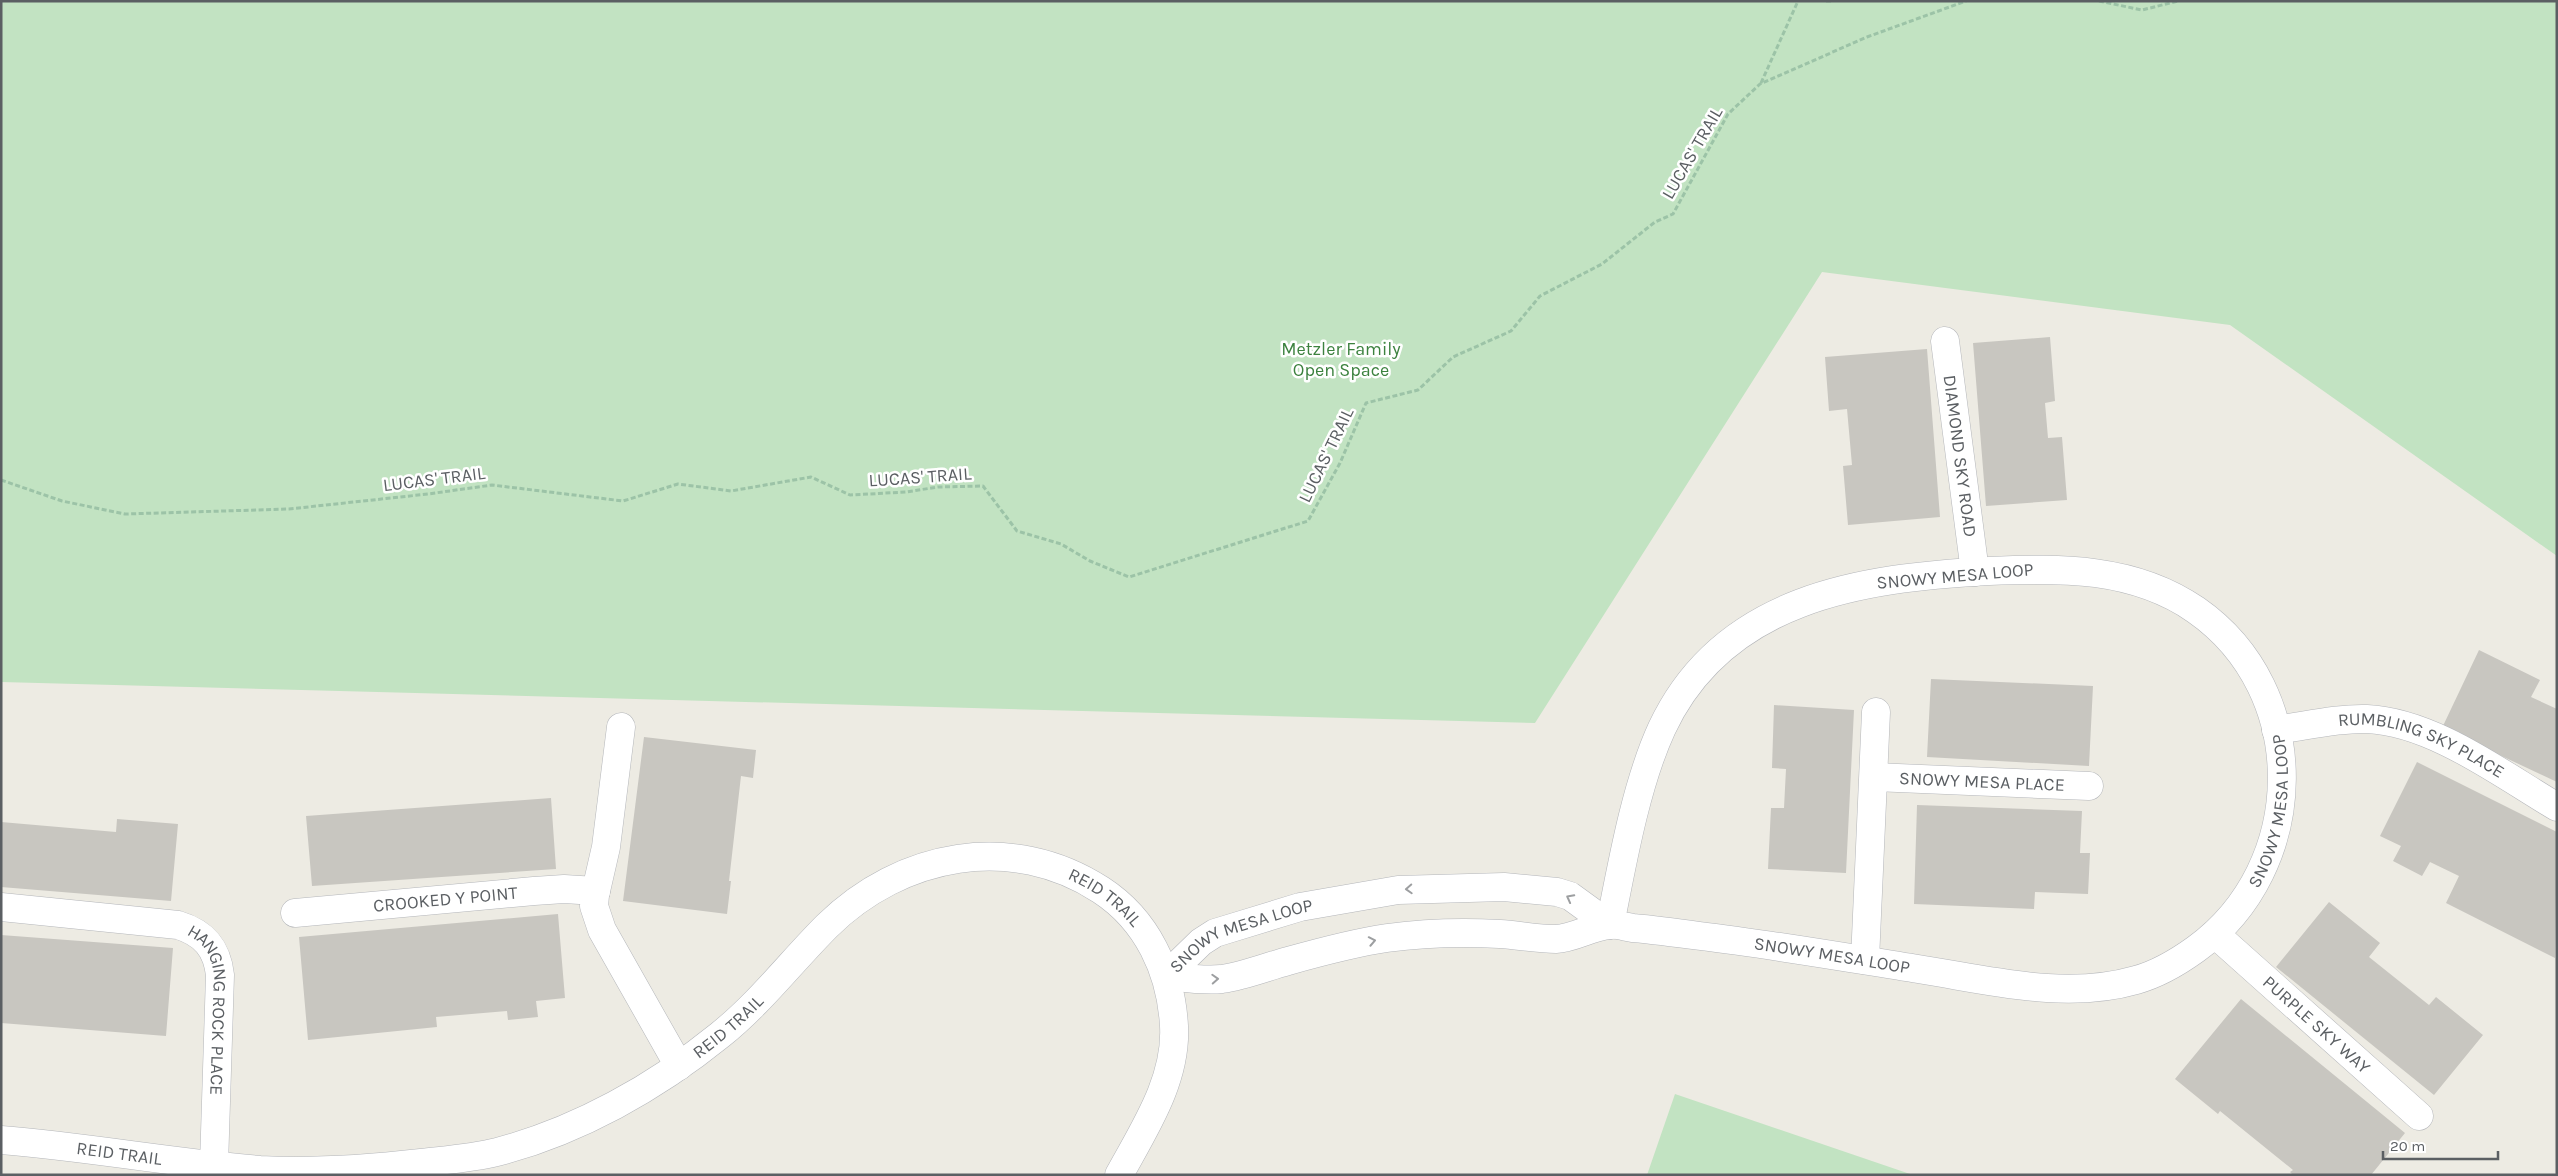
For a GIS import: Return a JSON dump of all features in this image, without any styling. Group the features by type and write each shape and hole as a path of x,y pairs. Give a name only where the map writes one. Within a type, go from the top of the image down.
{"street":[{"name":"DIAMOND SKY ROAD","path":"1945,341 1975,572"},
{"name":"SNOWY MESA LOOP","path":"1166,976 1208,980 1229,978 1326,950 1384,938 1438,934 1493,933 1552,939 1567,938 1610,925 1742,941 2028,986 2088,988 2140,979 2161,971 2182,959 2215,934 2243,904 2256,884 2274,838 2281,812 2282,761 2276,730 2255,677 2238,650 2200,613 2176,597 2103,572 2044,569 1975,572 1884,581 1838,589 1802,601 1775,613 1744,631 1717,653 1680,696 1659,733 1639,795 1610,925"},
{"name":"SNOWY MESA PLACE","path":"1864,960 1876,712"},
{"name":"RUMBLING SKY PLACE","path":"2276,730 2342,720 2368,719 2405,726 2443,741 2557,807"},
{"path":"621,727 606,847 594,906 598,922 679,1066"},
{"name":"SNOWY MESA PLACE","path":"1874,777 2089,786"},
{"name":"REID TRAIL","path":"1,1140 262,1170 361,1169 446,1160 496,1152 578,1123 632,1095 679,1066 745,1014 827,926 851,905 899,877 922,867 960,858 988,856 1038,861 1088,881 1130,913 1145,932 1166,976 1172,1002 1174,1031 1168,1076 1162,1092 1119,1175"},
{"name":"SNOWY MESA LOOP","path":"1166,976 1201,942 1215,933 1300,907 1398,890 1504,887 1557,892 1570,896 1610,925"},
{"name":"CROOKED Y POINT","path":"295,913 534,891 564,889 596,891"},
{"name":"HANGING ROCK PLACE","path":"1,907 178,925 191,929 211,945 218,960 220,975 214,1165"},
{"name":"PURPLE SKY WAY","path":"2215,934 2419,1116"}],"path":[{"path":"1760,84 1798,1"},
{"path":"1826,1 1832,1"},
{"path":"1760,84 1867,37 1966,1"},
{"path":"2099,1 2142,10 2178,1"},
{"name":"LUCAS' TRAIL","path":"1,480 62,501 125,514 289,509 492,485 623,501 678,484 731,491 811,477 850,495 906,492 938,487 983,486 1017,531 1061,544 1090,562 1130,577 1308,521 1340,464 1366,404 1418,390 1453,357 1511,331 1540,296 1602,264 1656,222 1673,214 1728,114 1760,84"}],"green space":[{"name":"Metzler Family Open Space","path":"1,1 2557,1 2557,556 2230,325 1822,272 1535,723 1,682"},
{"path":"1675,1094 1913,1175 1647,1175"}],"building":[{"path":"2050,337 2055,401 2045,403 2048,438 2062,437 2067,500 1986,506 1973,343"},
{"path":"1927,349 1940,517 1848,525 1843,466 1852,465 1847,409 1829,411 1825,357"},
{"path":"2479,650 2540,680 2531,697 2557,709 2557,782 2442,728"},
{"path":"1931,679 2093,686 2089,766 1927,757"},
{"path":"1774,705 1854,710 1846,873 1768,869 1771,808 1784,808 1786,769 1772,768"},
{"path":"644,737 756,750 753,778 741,776 727,914 623,901"},
{"path":"2417,762 2557,832 2555,958 2446,903 2459,876 2430,862 2422,876 2393,861 2401,846 2380,836"},
{"path":"551,798 556,869 312,886 306,816"},
{"path":"1917,805 2082,811 2080,853 2090,853 2088,894 2035,892 2034,909 1914,904"},
{"path":"117,819 178,824 171,901 1,887 1,822 116,832"},
{"path":"2329,902 2380,943 2369,957 2429,1005 2436,997 2483,1035 2434,1095 2276,967"},
{"path":"558,914 565,998 536,1001 538,1017 508,1020 507,1011 436,1017 437,1027 308,1040 299,937"},
{"path":"1,935 173,948 166,1036 1,1023"},
{"path":"2241,999 2405,1133 2371,1175 2293,1175 2290,1172 2293,1170 2220,1111 2218,1114 2175,1079"}]}
